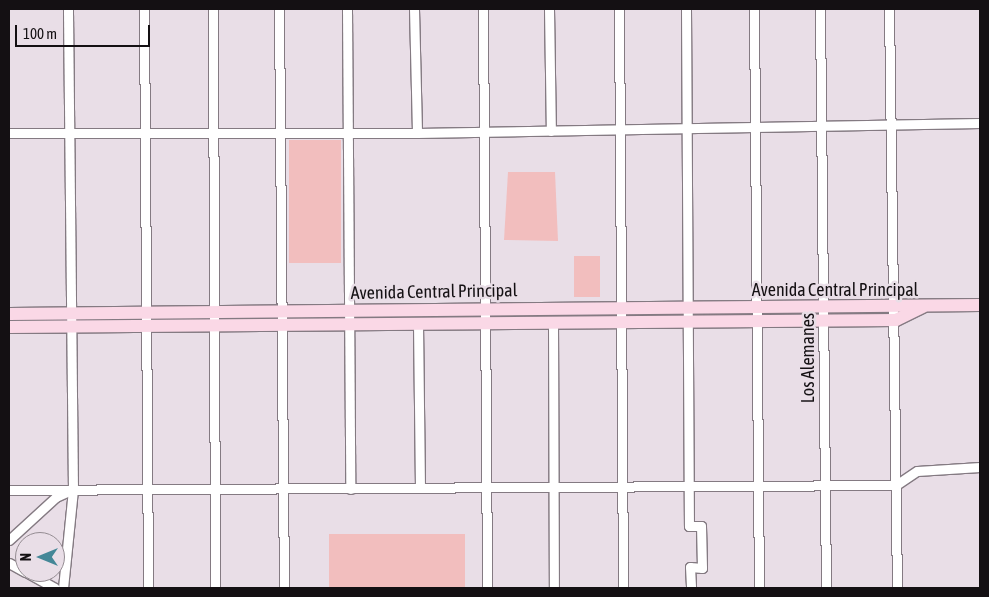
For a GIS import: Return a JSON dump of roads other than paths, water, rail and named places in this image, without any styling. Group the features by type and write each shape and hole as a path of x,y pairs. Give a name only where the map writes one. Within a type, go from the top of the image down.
{"street":[{"path":"63,588 73,489 72,320 67,133 68,9"},
{"path":"144,9 148,588"},
{"path":"213,9 212,132 216,318 215,588"},
{"path":"279,9 282,131 284,588"},
{"path":"347,9 352,311 350,489"},
{"path":"414,9 417,133"},
{"path":"483,9 487,588"},
{"path":"549,9 551,131"},
{"path":"619,9 618,129 623,588"},
{"path":"686,9 689,526 701,526 702,568 690,567 690,588"},
{"path":"754,9 759,588"},
{"name":"Los Alemanes","path":"820,9 826,588"},
{"path":"889,9 896,320 897,588"},
{"path":"9,133 282,131 417,133 686,128 755,129 980,123"},
{"path":"928,305 980,305"},
{"name":"Avenida Central Principal","path":"216,318 283,311 689,309 928,305"},
{"name":"Avenida Central Principal","path":"9,327 72,320 146,318 216,318 282,324 352,325 896,320 928,305"},
{"name":"Avenida Central Principal","path":"9,314 72,320"},
{"path":"553,322 554,588"},
{"path":"418,324 420,488"},
{"path":"9,490 896,485 917,471 980,466"},
{"path":"9,540 56,497 73,489"},
{"path":"44,582 55,588"}]}
